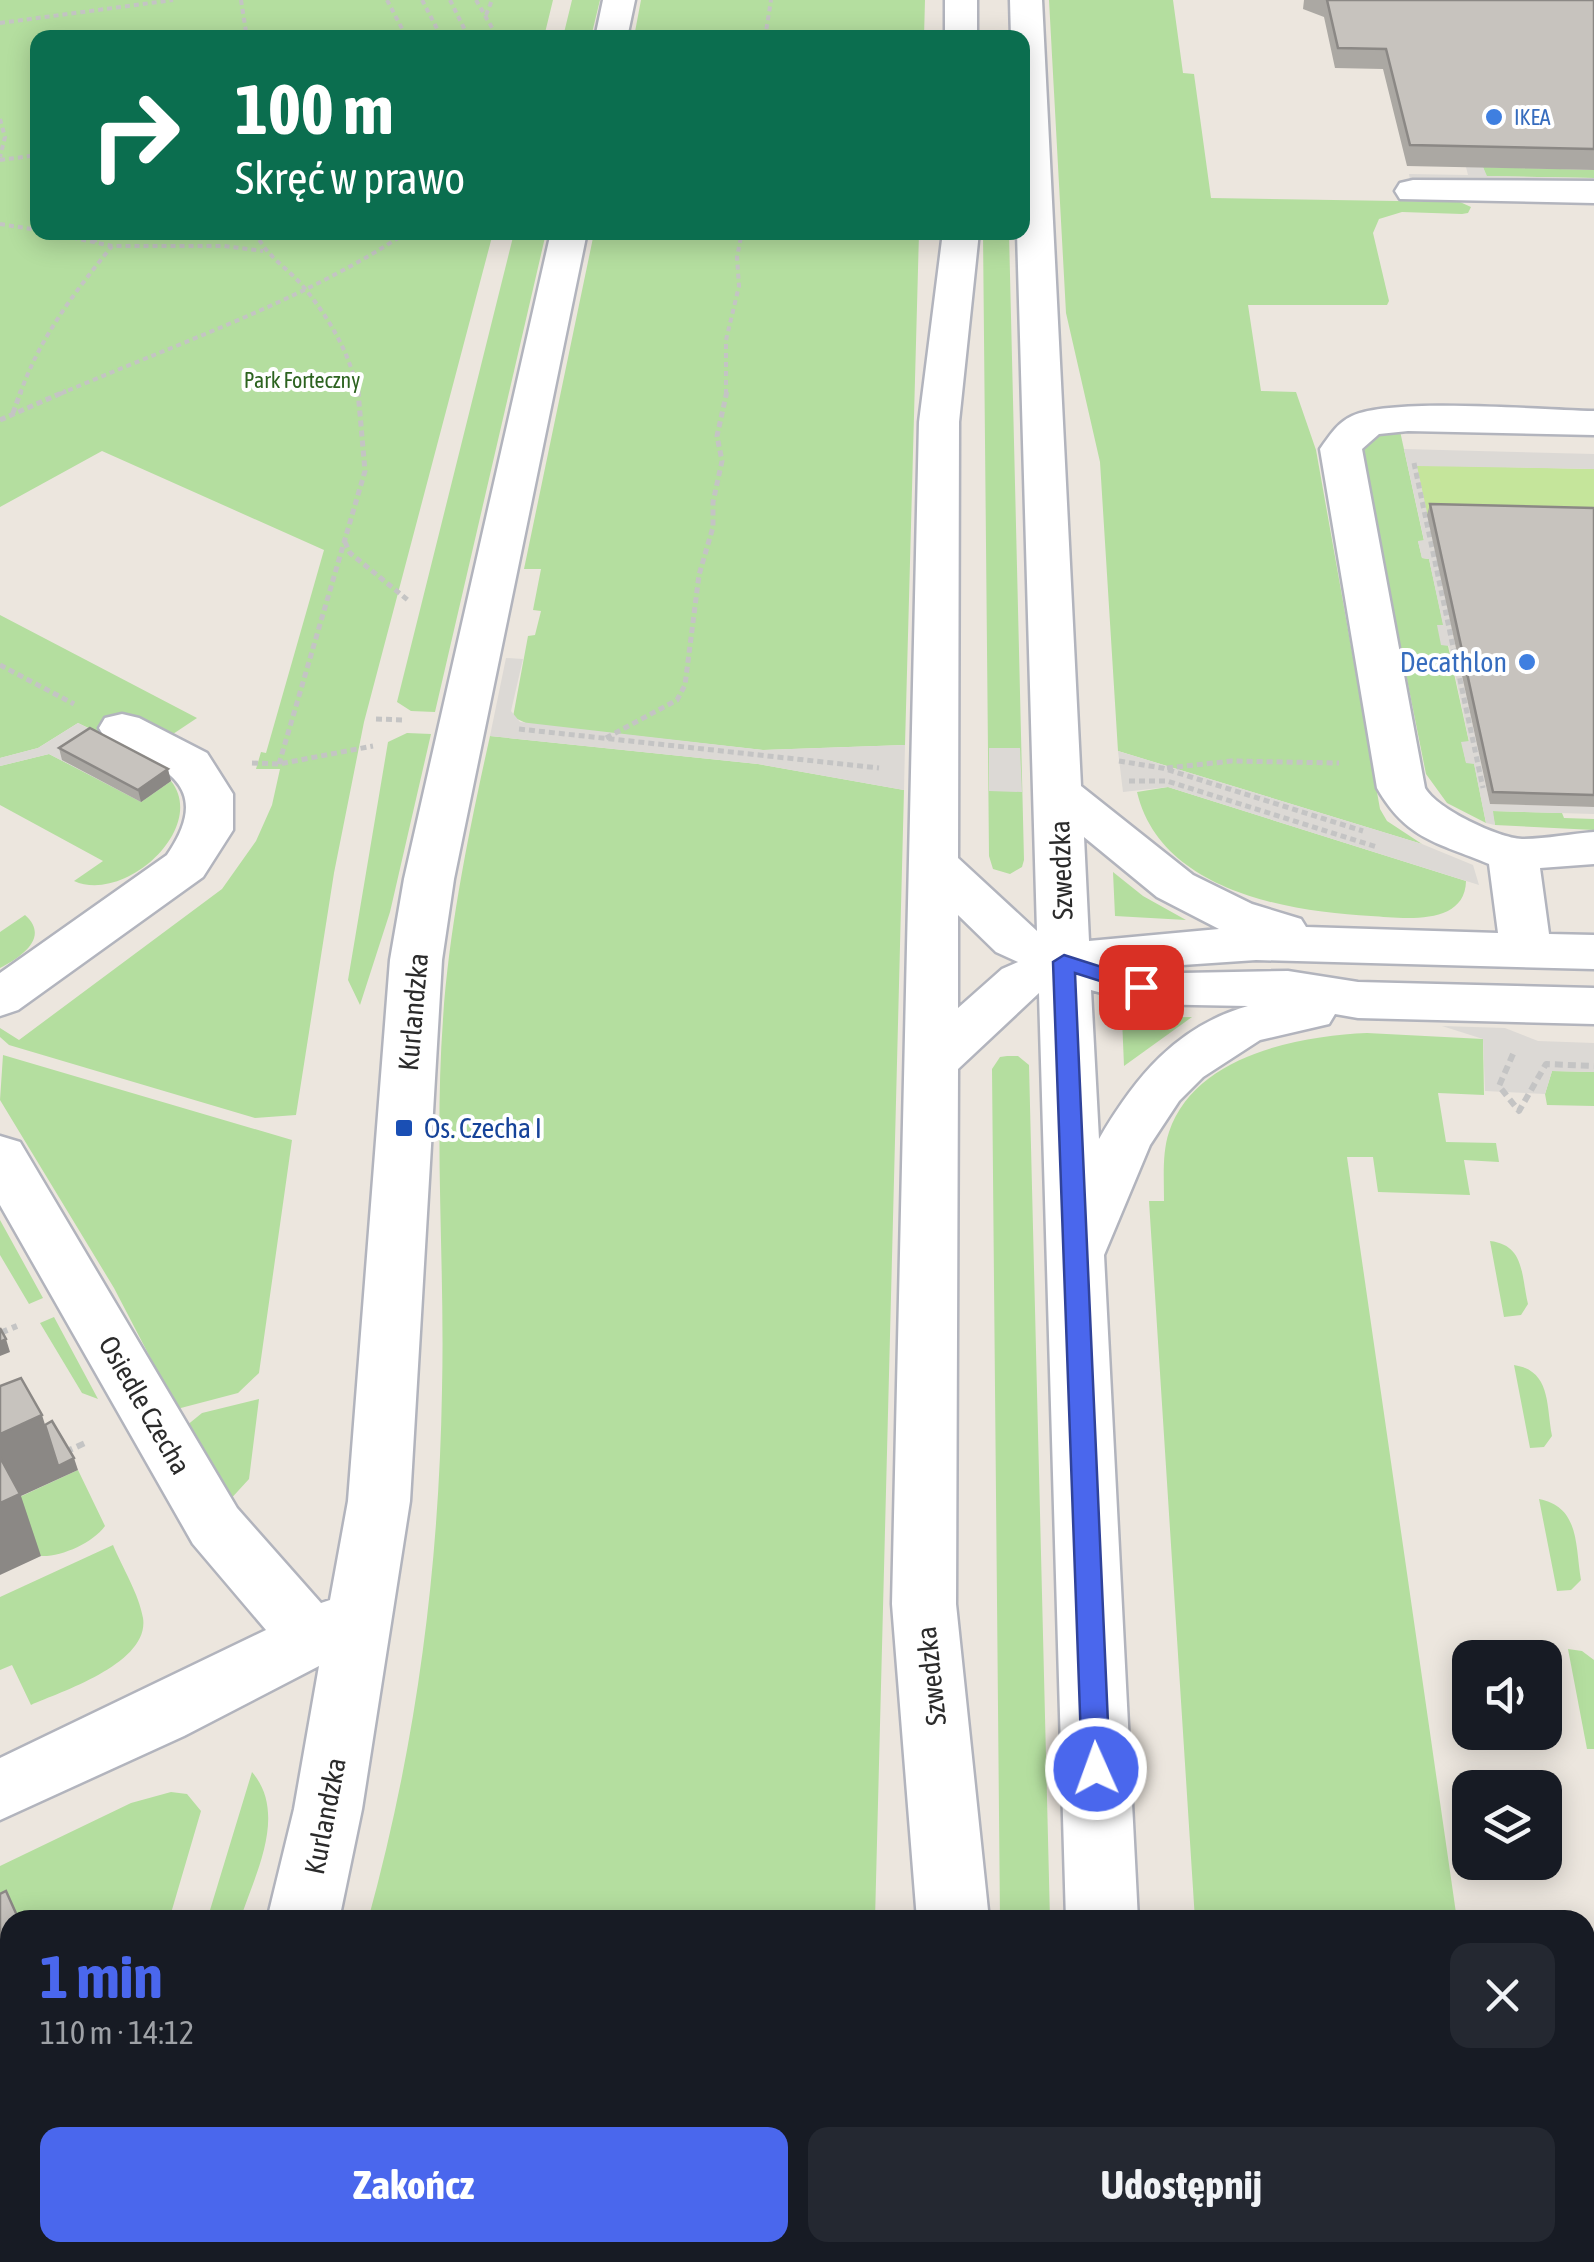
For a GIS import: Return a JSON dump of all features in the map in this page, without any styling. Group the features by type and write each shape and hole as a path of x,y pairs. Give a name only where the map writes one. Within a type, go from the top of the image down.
{"street":[{"path":"613,30 620,0"},
{"path":"961,0 961,30"},
{"name":"Szwedzka","path":"1026,0 1027,30"},
{"name":"Szwedzka","path":"1030,99 1102,1910"},
{"path":"1413,190 1594,192"},
{"name":"Kurlandzka","path":"305,1910 328,1809 336,1626 379,1501 416,960 429,879 567,240"},
{"name":"Szwedzka","path":"953,1910 924,1604 939,422 959,240"},
{"path":"1594,422 1408,419 1369,423 1350,435 1340,449 1400,788 1414,810 1504,852 1594,848"},
{"path":"0,998 186,866 209,830 202,745 122,728"},
{"path":"1058,792 1175,886 1234,916 1289,933 1355,944"},
{"path":"1504,852 1526,950"},
{"path":"931,860 1014,940 1064,962 1141,987 1288,988 1358,1000 1594,1006"},
{"path":"931,1063 1020,981 1064,962 1184,945 1355,944 1594,952"},
{"path":"1077,1267 1093,1214 1120,1152 1167,1079 1194,1053 1244,1026 1358,1000"},
{"name":"Osiedle Czecha","path":"0,1156 215,1526 336,1626"},
{"path":"0,1790 160,1716 336,1626"}],"path":[{"path":"0,23 173,0"},
{"path":"241,0 247,30"},
{"path":"387,0 403,30"},
{"path":"422,0 438,30"},
{"path":"450,0 466,30"},
{"path":"476,0 493,30"},
{"path":"485,16 492,0"},
{"path":"766,30 771,0"},
{"path":"0,119 5,138 0,157 30,155"},
{"path":"0,224 30,229"},
{"path":"78,240 112,246 224,246 264,251"},
{"path":"90,243 97,240"},
{"path":"259,240 264,251 306,288 352,361 361,407 365,471 280,764"},
{"path":"0,420 306,288 395,240"},
{"path":"606,738 677,700 684,685 699,575 713,527 713,502 722,461 718,436 727,391 726,340 739,286 740,240"},
{"path":"13,414 34,352 71,296 112,246"},
{"path":"1431,458 1413,457 1504,852"},
{"path":"344,540 350,552 409,601"},
{"path":"0,665 122,728"},
{"path":"502,727 875,766"},
{"path":"202,745 280,764 373,746"},
{"path":"1162,768 1232,760 1348,763 1394,752"},
{"path":"1119,761 1162,768 1367,832"},
{"path":"1121,781 1167,781 1392,852"},
{"path":"1515,1048 1499,1086 1519,1112 1546,1064 1594,1066"},
{"path":"0,1333 17,1326"},
{"path":"50,1459 85,1443"}],"green space":[{"name":"Park Forteczny","path":"0,0 553,0 546,30 30,30 30,240 491,240 364,722 334,873 296,1115 255,1118 9,1045 0,1037 0,1028 19,1040 222,889 256,841 272,805 280,769 256,769 261,752 266,753 324,550 102,451 0,507"},
{"path":"572,0 600,0 593,30 565,30"},
{"path":"641,0 925,0 924,30 635,30"},
{"path":"1049,0 1173,0 1183,73 1194,74 1211,198 1460,202 1471,207 1462,214 1402,212 1379,219 1373,233 1387,305 1248,305 1261,391 1296,392 1316,450 1380,809 1387,821 1422,844 1118,751 1100,462 1066,313"},
{"path":"1483,167 1594,170 1594,178 1486,176"},
{"path":"512,240 544,240 435,712 411,711 397,702"},
{"path":"593,240 919,240 905,745 763,750 528,724 513,717 528,636 535,635 541,611 533,610 541,569 524,569"},
{"path":"983,240 1009,240 1024,860 1022,867 1010,874 993,869 989,856"},
{"path":"1400,431 1424,541 1418,541 1422,558 1429,559 1469,742 1462,743 1466,762 1474,763 1486,823 1447,803 1426,774 1361,450 1372,436"},
{"path":"1416,465 1594,469 1594,519 1427,515"},
{"path":"0,615 197,718 173,734 138,717 107,737 78,723 38,748 0,758"},
{"path":"407,733 431,734 390,912 360,1005 348,980 388,742"},
{"path":"490,736 758,764 904,790 875,1910 371,1910 412,1724 430,1591 442,1390 439,1112 443,1019 468,841"},
{"path":"49,754 141,801 171,781 180,800 179,820 156,857 116,882 94,885 74,881 103,861 0,805 0,766"},
{"path":"1168,787 1466,881 1463,896 1444,913 1399,918 1302,909 1231,889 1199,873 1171,852 1150,825 1137,792"},
{"path":"1492,811 1562,813 1564,818 1594,819 1594,830 1495,825"},
{"path":"1113,872 1143,896 1186,920 1115,916"},
{"path":"25,915 35,931 34,939 17,958 0,968 0,932"},
{"path":"1192,1017 1124,1066 1122,1018"},
{"path":"1340,1035 1483,1039 1484,1095 1438,1093 1446,1142 1496,1143 1499,1162 1464,1160 1470,1195 1378,1192 1373,1157 1347,1157 1456,1910 1194,1910 1149,1201 1164,1201 1164,1157 1169,1132 1182,1106 1201,1084 1252,1055 1281,1045"},
{"path":"3,1055 292,1140 259,1373 238,1393 177,1409 114,1288 0,1100"},
{"path":"1018,1056 1029,1065 1050,1910 1000,1910 992,1069 1000,1057"},
{"path":"1552,1071 1594,1072 1594,1106 1547,1105 1545,1094"},
{"path":"0,1220 43,1298 29,1304 0,1255"},
{"path":"1490,1241 1510,1248 1520,1263 1528,1304 1521,1315 1504,1317"},
{"path":"54,1317 98,1399 82,1393 40,1323"},
{"path":"1514,1365 1535,1374 1545,1391 1552,1436 1544,1447 1530,1448"},
{"path":"259,1399 249,1479 227,1503 186,1426 202,1413"},
{"path":"78,1470 105,1526 76,1548 41,1556 11,1501"},
{"path":"1539,1499 1562,1510 1573,1529 1581,1580 1571,1590 1557,1591"},
{"path":"113,1545 141,1609 142,1634 133,1649 102,1673 31,1705 12,1665 0,1670 0,1597"},
{"path":"1568,1649 1582,1651 1594,1660 1594,1749 1587,1749"},
{"path":"252,1772 267,1806 268,1825 260,1864 244,1910 210,1910"},
{"path":"171,1792 187,1794 201,1811 172,1910 0,1910 0,1866 131,1803"}],"shaded area":[{"path":"1466,167 1483,167 1487,176 1594,178 1594,184 1410,180 1409,174 1468,175"},
{"path":"1404,449 1594,454 1594,469 1417,466 1490,804 1594,807 1594,814 1493,811 1495,825 1486,823 1474,764 1466,763 1461,742 1469,741 1449,646 1441,645 1437,625 1443,625 1429,559 1422,558 1418,541 1424,540"},
{"path":"506,658 523,659 511,711 520,722 763,750 905,745 904,790 758,764 490,736"},
{"path":"78,723 162,766 171,781 141,802 49,754 0,766 0,758 38,748"},
{"path":"989,748 1020,748 1022,792 989,791"},
{"path":"1118,751 1422,844 1473,865 1479,885 1168,787 1123,792"},
{"path":"1442,1026 1505,1028 1538,1041 1594,1043 1594,1072 1552,1071 1545,1094 1485,1091 1483,1039"}],"building":[{"name":"IKEA","path":"1327,0 1594,0 1594,149 1410,145 1386,49 1338,48"},
{"name":"Decathlon","path":"1430,504 1594,508 1594,795 1493,792"},
{"path":"90,728 168,769 138,790 59,748"},
{"path":"21,1378 42,1415 0,1434 0,1386"},
{"path":"52,1421 74,1458 58,1466 45,1425"},
{"path":"0,1457 20,1494 0,1503"},
{"path":"6,1891 15,1910 0,1910 0,1894"}],"place":[{"name":"IKEA","path":"1494,117"},
{"name":"Decathlon","path":"1527,662"},
{"name":"Os. Czecha I","path":"404,1128"}],"route":[{"path":"1096,1769 1064,962 1141,987"}]}
